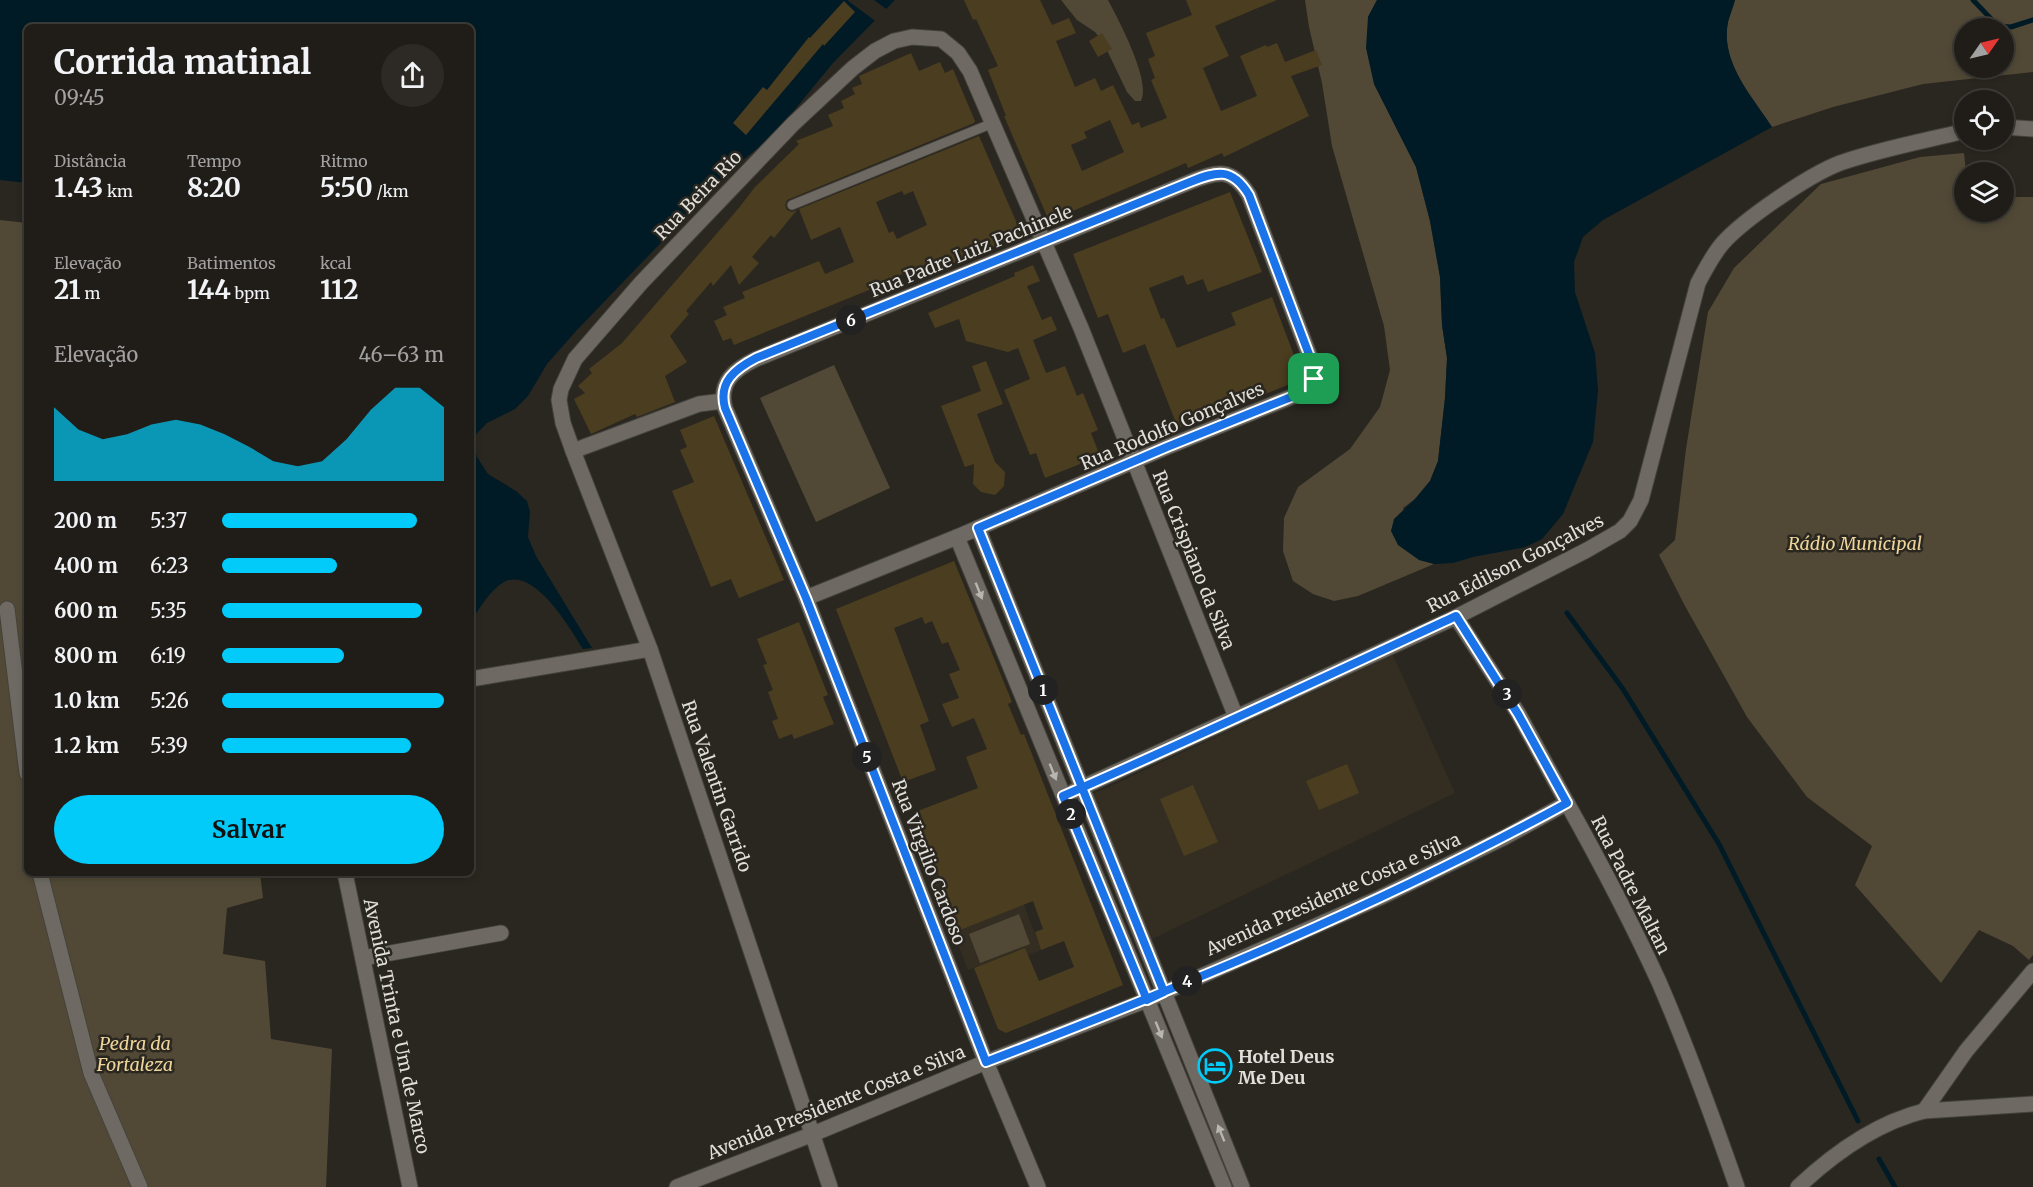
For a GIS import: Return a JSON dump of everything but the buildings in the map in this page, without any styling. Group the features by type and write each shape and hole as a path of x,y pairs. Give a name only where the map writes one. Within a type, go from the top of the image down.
{"street":[{"name":"Rua Crispiano da Silva","path":"894,41 912,36 940,39 949,44 965,63 1081,328 1236,717"},
{"name":"Rua Beira Rio","path":"559,400 561,389 575,359 641,284 793,124 853,68 875,51 894,41"},
{"path":"2014,128 2033,129"},
{"name":"Rua Edilson Gonçalves","path":"1063,796 1456,616 1608,538 1630,521 1641,500 1698,283 1711,258 1737,230 1813,176 1839,164 1954,135"},
{"name":"Rua Rodolfo Gonçalves","path":"806,598 1301,393 1312,385 1313,365 1249,195 1235,177 1215,174 1203,177"},
{"name":"Rua Padre Luiz Pachinele","path":"723,401 726,383 734,372 756,358 1203,177"},
{"name":"Rua Valentin Garrido","path":"559,400 563,423 573,451 650,650 830,1187"},
{"path":"573,451 692,406 709,401 723,401"},
{"name":"Rua Virgilio Cardoso","path":"723,401 806,598 986,1062 1038,1187"},
{"path":"978,528 1242,1187"},
{"path":"957,537 1224,1187"},
{"path":"7,609 24,748"},
{"name":"Rua Padre Maltan","path":"1456,616 1513,705 1622,903 1659,983 1709,1107 1737,1187"},
{"path":"474,679 650,650"},
{"name":"Avenida Presidente Costa e Silva","path":"677,1187 813,1134 986,1062 1147,1000 1379,898 1505,837 1567,803"},
{"path":"41,876 91,1073 140,1187"},
{"name":"Avenida Trinta e Um de Marco","path":"346,876 410,1187"},
{"path":"363,958 501,933"},
{"path":"1924,1111 1966,1051 2033,971"},
{"path":"1798,1187 1819,1167 1874,1131 1906,1115 1924,1111 2033,1104"}],"lane":[{"path":"792,205 993,123"}],"shaded area":[{"path":"1393,655 1455,793 1152,939 1091,795"},
{"path":"988,810 1041,950 1020,958 1017,951 968,970 916,837"}],"green space":[{"path":"1061,0 1108,0 1126,35 1138,66 1142,80 1141,101 1135,101 1127,92 1103,42 1095,32 1077,20"},
{"path":"1305,0 1377,0 1368,17 1374,84 1416,167 1430,221 1440,277 1442,325 1447,358 1438,461 1430,481 1415,499 1403,508 1419,559 1434,564 1358,596 1334,601 1313,594 1293,581 1283,551 1284,518 1298,487 1350,449 1380,407 1390,370 1384,326 1332,146"},
{"path":"1735,0 2033,0 2033,72 2014,74 2014,18 1954,18 1954,78 1978,78 1923,84 1833,107 1772,127 1747,91 1733,65 1727,37 1728,22"},
{"name":"Rádio Municipal","path":"1964,153 1965,162 1954,162 1954,222 2014,222 2014,197 2033,197 2033,955 2029,960 2013,946 1979,930 1941,983 1855,885 1872,846 1807,797 1747,717 1659,555 1675,540 1686,449 1708,312 1734,268 1821,184 1920,157"},
{"name":"Pedra da Fortaleza","path":"0,220 24,223 24,876 260,876 263,898 227,908 223,954 265,961 271,1039 332,1049 326,1187 0,1187"},
{"path":"834,365 890,488 816,522 760,398"},
{"path":"1019,914 1030,944 980,963 969,934"}],"water":[{"path":"0,0 895,0 833,63 792,113 758,148 733,168 576,331 547,364 528,396 515,409 487,423 474,440 474,24 24,24 24,183 0,180"},
{"path":"1377,0 1735,0 1728,22 1727,37 1733,65 1747,91 1772,127 1603,220 1583,237 1574,262 1575,292 1595,353 1598,390 1593,442 1563,514 1542,539 1526,547 1453,563 1434,564 1419,560 1398,545 1391,531 1394,519 1430,481 1438,461 1447,358 1442,325 1440,277 1430,221 1416,167 1374,84 1366,48 1368,17"},
{"path":"474,446 477,457 488,474 516,491 527,501 530,512 528,537 536,556 592,648 583,649 550,602 527,583 515,579 504,582 486,600 474,617"}],"pier":[{"path":"847,0 874,0 889,11 878,23"}],"waterway":[{"path":"1973,0 1998,26 2011,27 2033,20"},
{"path":"1567,613 1623,689 1719,844 1858,1121"},
{"path":"1879,1159 1895,1187"}],"place":[{"name":"Hotel Deus Me Deu","path":"1215,1066"}],"route":[{"path":"1314,379 1312,385 1301,393 1167,447 978,528 1082,788 1128,901 1164,992 1147,1000 1063,796 1082,788 1456,616 1518,714 1567,803 1505,837 1379,898 1147,1000 986,1062 806,598 725,408 723,394 726,383 734,372 756,358 1190,182 1215,174 1235,177 1249,195 1313,365 1314,379"}]}
